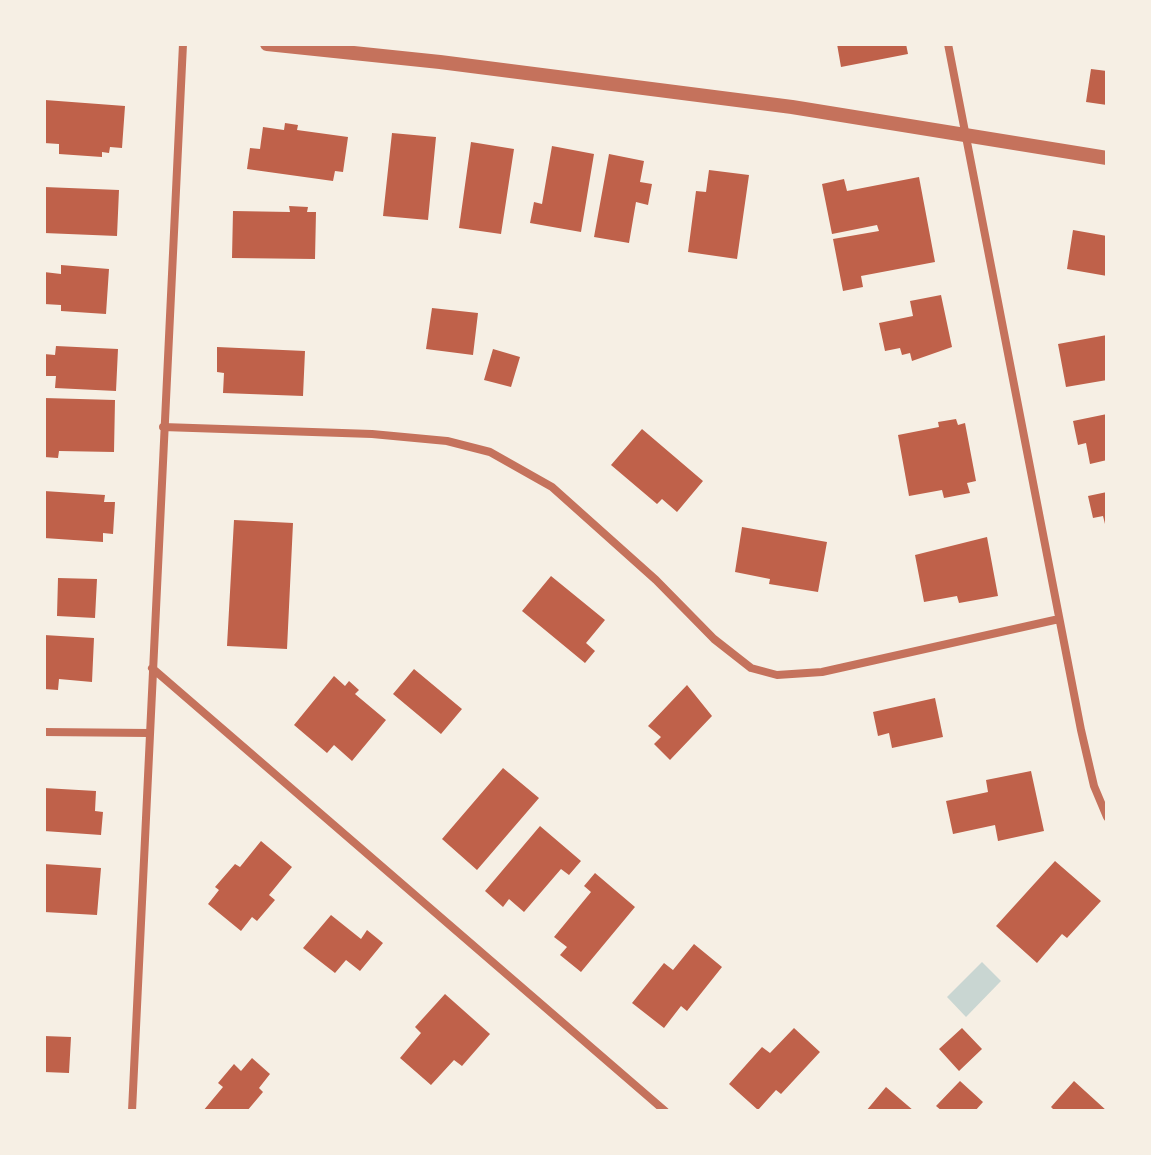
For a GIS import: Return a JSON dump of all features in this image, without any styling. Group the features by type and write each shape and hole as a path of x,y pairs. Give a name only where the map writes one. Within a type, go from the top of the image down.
{"street":[{"path":"132,1111 183,44"},
{"path":"267,44 440,62 792,107 1107,158"},
{"path":"948,44 1084,744 1107,817"},
{"path":"163,427 372,434 447,441 490,452 552,487 656,580 714,639 751,668 777,675 822,672 1059,619"},
{"path":"152,668 665,1111"},
{"path":"44,732 149,733"}],"shaded area":[{"path":"982,962 1001,981 966,1017 947,997"}],"building":[{"path":"837,44 906,44 908,54 841,67"},
{"path":"1091,69 1107,71 1107,105 1086,102"},
{"path":"45,100 125,106 122,148 110,147 109,153 102,152 102,157 59,154 59,144 44,143"},
{"path":"285,123 298,125 297,130 348,137 343,172 335,171 333,181 247,169 250,148 260,149 263,127 284,130"},
{"path":"392,133 436,137 428,220 383,216"},
{"path":"471,142 514,149 501,234 459,228"},
{"path":"552,146 594,154 581,232 530,223 534,202 542,204"},
{"path":"609,154 644,161 640,182 652,184 648,205 636,202 629,243 594,237"},
{"path":"709,170 749,175 737,259 688,252 696,191 706,192"},
{"path":"919,177 935,262 861,276 863,287 843,291 833,239 879,231 877,225 832,234 822,184 844,179 847,191"},
{"path":"44,187 119,190 117,236 44,233"},
{"path":"289,206 308,207 307,212 316,212 315,259 232,258 233,211 290,212"},
{"path":"1073,230 1107,236 1107,276 1067,269"},
{"path":"61,265 109,269 106,314 61,311 61,305 44,304 44,272 61,274"},
{"path":"941,295 952,347 912,361 910,353 902,355 900,348 885,351 879,323 913,316 910,301"},
{"path":"432,308 478,313 473,355 426,349"},
{"path":"1107,335 1107,380 1066,387 1058,344"},
{"path":"56,346 118,349 116,391 55,388 56,376 44,376 44,354 55,355"},
{"path":"217,347 305,351 303,396 223,393 224,373 217,372"},
{"path":"493,349 520,357 511,387 484,380"},
{"path":"44,398 115,400 114,452 59,451 58,458 44,457"},
{"path":"1107,414 1107,460 1090,464 1086,443 1078,445 1073,421"},
{"path":"956,419 958,425 965,423 976,481 967,483 970,493 944,498 942,490 909,496 898,435 939,427 938,422"},
{"path":"642,429 703,481 677,512 662,499 657,504 611,465"},
{"path":"44,491 105,495 104,502 115,502 113,534 103,533 103,542 44,538"},
{"path":"1107,492 1106,528 1103,516 1093,518 1088,496"},
{"path":"234,520 293,523 287,649 227,646"},
{"path":"742,527 827,542 818,592 769,584 770,579 735,572"},
{"path":"987,537 998,596 959,603 957,596 924,602 915,555"},
{"path":"551,576 605,620 586,643 595,651 585,663 522,611"},
{"path":"58,578 97,579 95,618 57,616"},
{"path":"44,635 94,638 92,682 59,679 58,690 44,689"},
{"path":"414,669 462,709 441,734 393,694"},
{"path":"334,676 345,686 349,681 359,690 355,694 386,720 352,761 334,745 327,753 294,725"},
{"path":"687,685 712,716 670,760 654,744 661,737 648,726"},
{"path":"935,698 943,737 892,748 889,733 878,736 873,712"},
{"path":"503,768 539,798 477,870 442,839"},
{"path":"1031,771 1044,831 998,841 995,825 953,834 946,801 988,792 986,780"},
{"path":"44,788 96,791 95,811 103,812 101,835 44,831"},
{"path":"540,826 581,861 569,875 561,869 524,912 509,899 503,907 485,891"},
{"path":"261,841 292,867 269,895 275,900 257,921 252,917 241,931 208,904 219,890 215,887 235,864 240,867"},
{"path":"1055,861 1101,901 1067,938 1062,934 1037,963 996,926"},
{"path":"44,864 101,868 97,915 44,912"},
{"path":"595,873 635,907 581,972 560,955 567,947 554,937 591,892 584,886"},
{"path":"331,915 361,939 367,930 383,943 360,971 346,960 335,973 303,948"},
{"path":"694,944 722,967 687,1011 681,1006 664,1028 632,1003 664,963 673,970"},
{"path":"445,994 490,1034 462,1066 454,1060 431,1085 400,1058 421,1033 415,1027"},
{"path":"794,1028 820,1052 781,1094 776,1090 758,1110 729,1084 762,1047 770,1053"},
{"path":"962,1028 982,1049 959,1071 939,1049"},
{"path":"44,1036 71,1037 69,1073 44,1072"},
{"path":"252,1058 270,1074 259,1088 263,1092 247,1111 203,1111 223,1087 218,1083 234,1064 241,1071"},
{"path":"960,1081 983,1102 975,1111 942,1111 936,1106"},
{"path":"1074,1081 1107,1111 1055,1111 1051,1107"},
{"path":"886,1087 914,1111 866,1111"}]}
